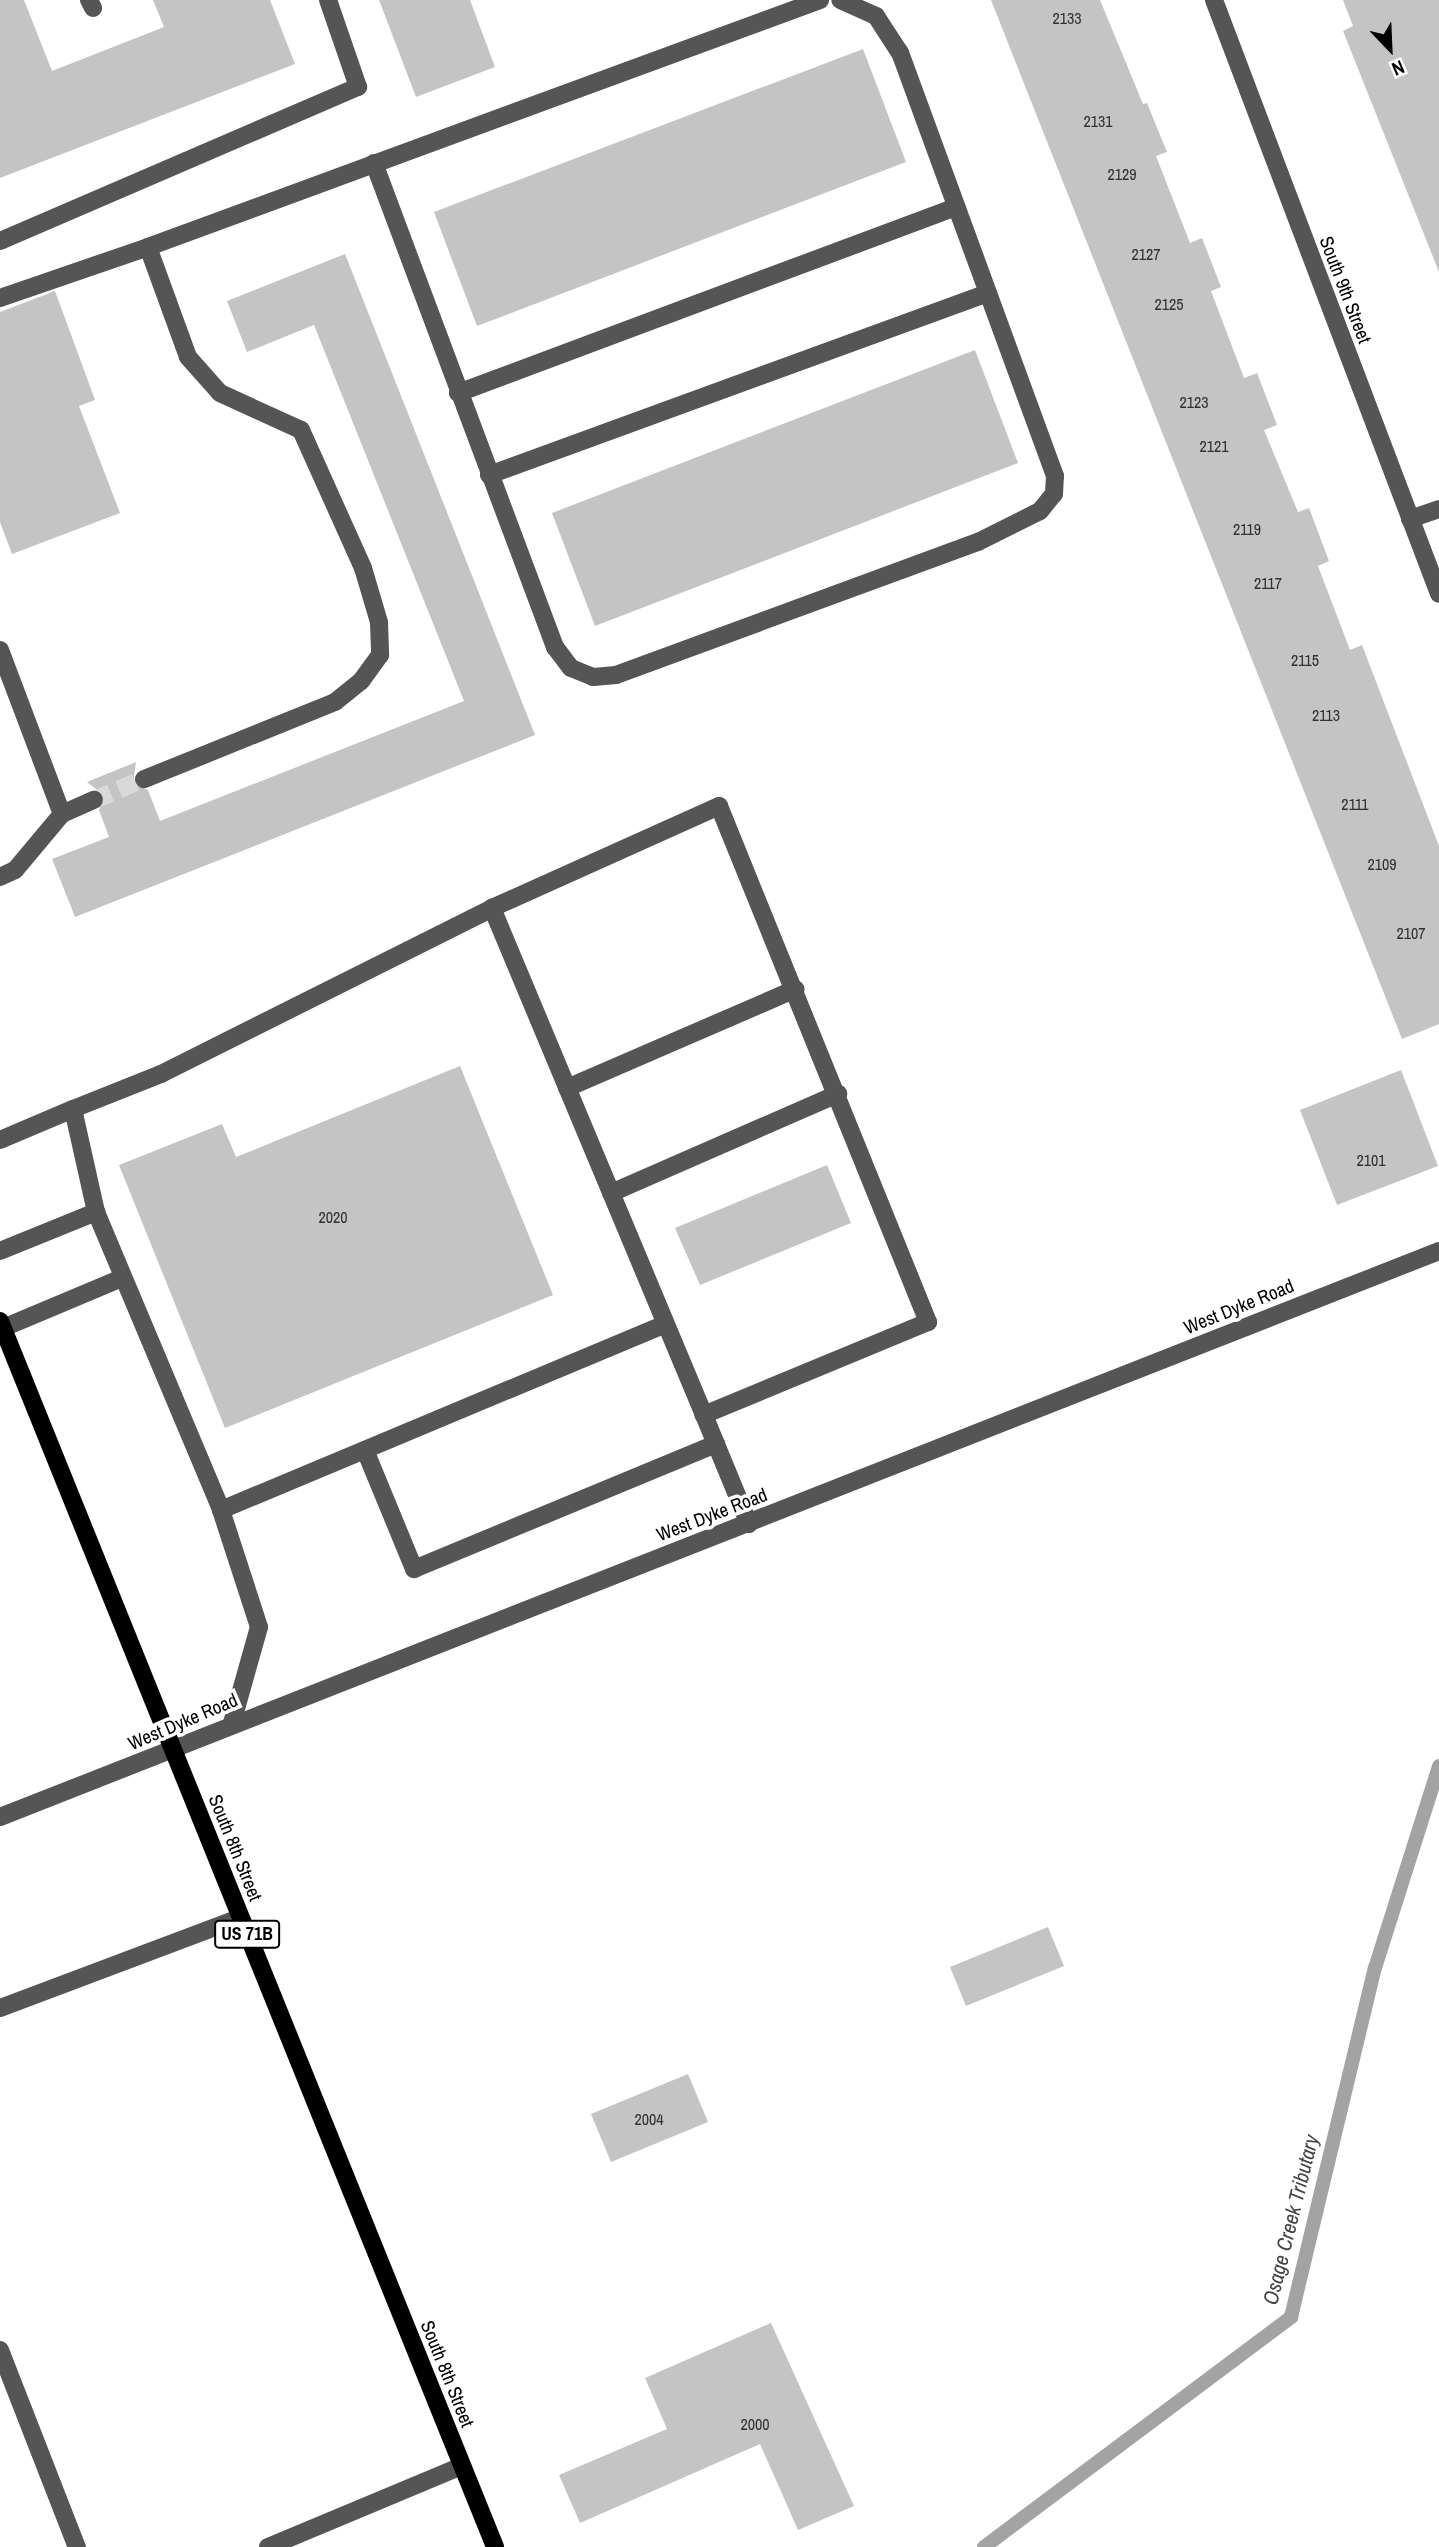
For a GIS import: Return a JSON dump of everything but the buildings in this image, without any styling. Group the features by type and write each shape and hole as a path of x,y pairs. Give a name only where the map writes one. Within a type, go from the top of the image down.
{"main road":[{"name":"South 8th Street","path":"1,1324 495,2547"}],"street":[{"path":"0,241 358,86 328,0"},
{"path":"0,298 148,247 820,0"},
{"path":"374,163 555,647 570,668 593,677 616,675 978,542 1040,511 1054,494 1055,476 900,53 876,16 840,0"},
{"name":"South 9th Street","path":"1214,0 1439,594"},
{"path":"458,393 956,207"},
{"path":"144,779 335,702 380,655 379,622 363,568 301,430 220,393 188,357 148,247"},
{"path":"489,475 988,293"},
{"path":"1410,519 1439,509"},
{"path":"0,650 62,814"},
{"path":"0,877 15,870 62,814 94,800"},
{"path":"0,1140 161,1074 492,908 719,806 796,989 928,1322 704,1415"},
{"path":"492,908 749,1524"},
{"path":"567,1088 796,989"},
{"path":"611,1193 838,1094"},
{"path":"73,1109 96,1212 220,1510 259,1627 232,1723"},
{"path":"0,1251 96,1212"},
{"name":"West Dyke Road","path":"0,1817 173,1752 232,1723 749,1524 1439,1251"},
{"path":"1,1324 122,1278"},
{"path":"220,1510 666,1324"},
{"path":"365,1450 414,1569 716,1444"},
{"path":"0,2008 240,1918"},
{"path":"0,2350 77,2547"},
{"path":"268,2547 462,2466"}],"waterway":[{"name":"Osage Creek Tributary","path":"984,2547 1291,2317 1375,1968 1439,1766"}],"tunnel":[{"path":"94,800 144,779"}]}
